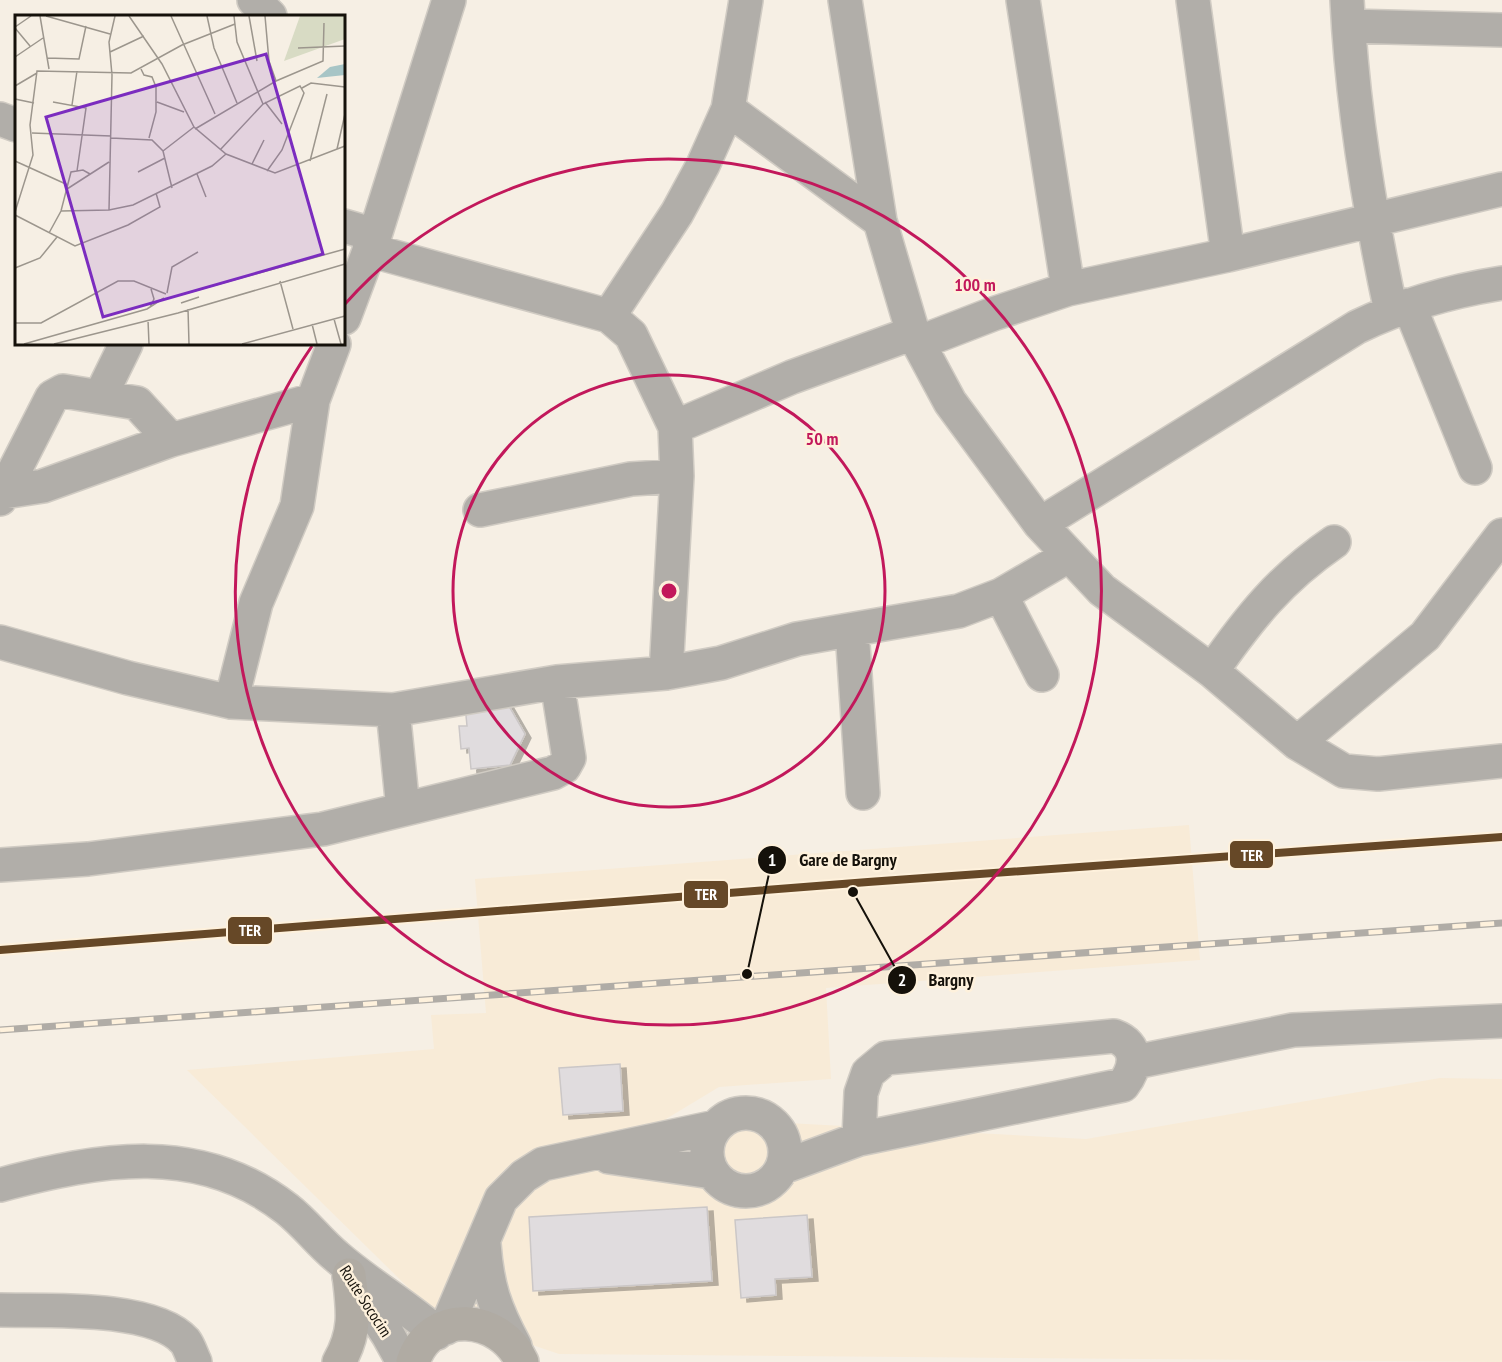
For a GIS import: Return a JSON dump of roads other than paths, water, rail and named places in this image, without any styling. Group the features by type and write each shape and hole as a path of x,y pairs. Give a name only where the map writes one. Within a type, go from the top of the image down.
{"highway":[{"path":"339,1362 349,1343 354,1321 343,1266"},
{"path":"416,1351 466,1323 484,1326 501,1334 519,1354"}],"street":[{"path":"254,0 269,15"},
{"path":"345,315 372,242 449,0"},
{"path":"609,316 677,213 703,165 728,109 746,0"},
{"path":"845,0 880,221 915,338 950,402 1040,524 1102,590 1212,671 1297,743 1344,771 1359,774 1502,761"},
{"path":"1023,0 1068,289"},
{"path":"1193,0 1228,255"},
{"path":"1475,468 1400,308 1372,221 1348,13 1433,13 1502,30"},
{"path":"728,109 880,221"},
{"path":"0,119 15,125"},
{"path":"675,427 792,377 1068,289 1228,255 1502,189"},
{"path":"345,227 372,242 609,316 631,335 675,427 677,476 666,673"},
{"path":"1040,524 1324,346 1400,308 1439,295 1502,283"},
{"path":"100,397 126,345"},
{"path":"231,702 256,603 297,506 313,400 334,345"},
{"path":"171,440 137,403 63,391 52,397 5,479 43,486 171,440 313,400"},
{"path":"480,510 631,479 677,476"},
{"path":"1297,743 1425,636 1502,535"},
{"path":"1212,671 1252,614 1306,561 1334,542"},
{"path":"0,642 128,678 231,702 393,710 557,682 666,673 721,663 797,639 959,611 1001,595 1068,556"},
{"path":"1001,595 1042,675"},
{"path":"852,630 863,793"},
{"path":"0,865 88,859 323,829 554,773 564,767 569,758 557,682"},
{"path":"393,710 403,809"},
{"path":"1135,1062 1293,1030 1502,1021"},
{"path":"716,1126 709,1137 707,1149 712,1172 730,1189 754,1191 766,1186 783,1167 859,1139 1123,1085 1130,1076 1135,1062 1131,1048 1125,1040 1114,1036 886,1058 868,1073 864,1083 861,1093 859,1139"},
{"path":"416,1351 484,1242 501,1198 524,1176 543,1164 716,1126 736,1114 749,1113 771,1122 785,1142 783,1167"},
{"path":"589,1154 712,1172"},
{"path":"0,1185 72,1167 114,1162 160,1162 195,1166 226,1175 257,1190 287,1209 343,1266"},
{"path":"484,1242 486,1276 494,1307 519,1354"},
{"name":"Route Sococim","path":"343,1266 415,1313 416,1351"},
{"name":"Route Sococim","path":"343,1266 416,1351"},
{"path":"0,1310 121,1314 163,1327 185,1341 195,1362"}],"railway":[{"path":"0,1030 1502,923"}],"place":[{"name":"Bargny","path":"853,892"},
{"name":"Gare de Bargny","path":"747,974"}]}
